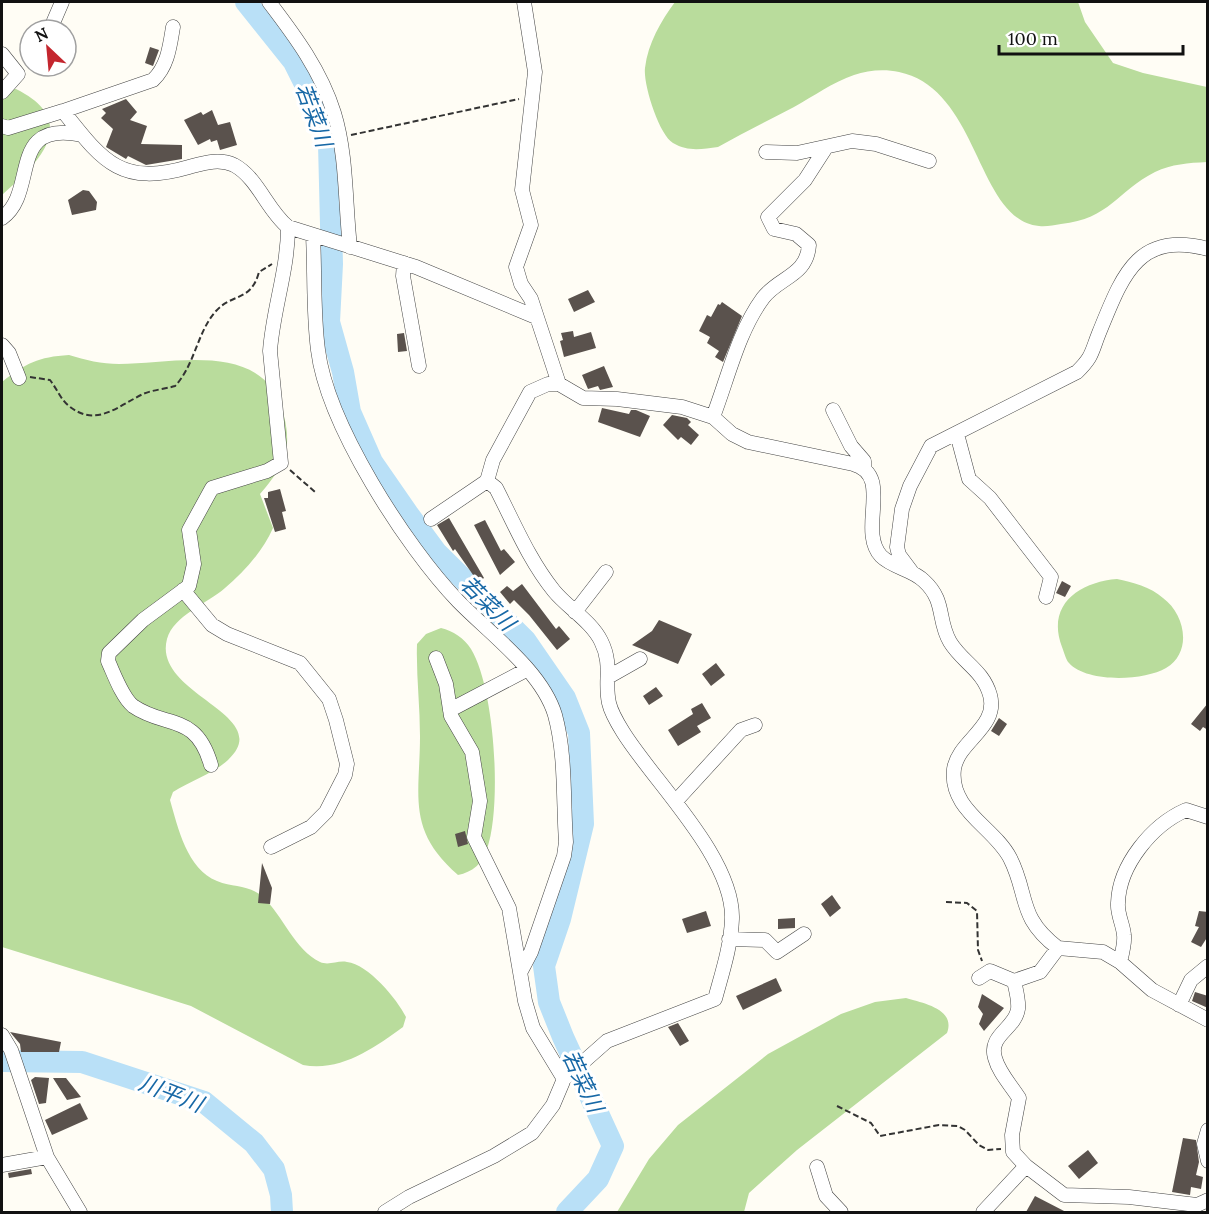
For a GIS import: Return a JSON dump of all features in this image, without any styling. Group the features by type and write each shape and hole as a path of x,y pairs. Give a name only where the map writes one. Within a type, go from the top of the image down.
{"street":[{"path":"55,18 61,2"},
{"path":"269,2 297,38 322,83 340,137 348,247"},
{"path":"524,2 535,72 522,190 531,225 516,267 521,284 531,299 559,384"},
{"path":"2,126 8,128 153,80 168,55 173,27"},
{"path":"2,54 18,74 2,92"},
{"path":"63,111 108,163 124,171 170,173 207,162 232,165 250,178 273,213 288,227 405,263 536,317"},
{"path":"2,218 12,211 24,166 32,149 42,137 59,131 82,135"},
{"path":"766,152 797,153 825,149 852,141 876,144 929,161"},
{"path":"713,417 748,322 764,296 799,270 808,258 809,245 804,238 774,229 768,217 806,180 825,149"},
{"path":"211,765 208,754 190,729 129,702 108,661 109,653 119,641 183,590 193,577 194,564 189,530 212,488 267,471 281,464 270,351 287,255 288,227"},
{"path":"316,237 318,351 328,394 342,426 361,463 413,548 459,602 539,685 554,714 560,744 566,842 564,856 538,931 521,971"},
{"path":"912,573 899,555 897,547 902,508 910,486 931,446 1077,372 1091,359 1098,335 1123,281 1140,257 1154,248 1168,244 1208,249"},
{"path":"405,263 403,276 418,366"},
{"path":"2,345 9,352 19,378"},
{"path":"431,519 487,481 493,460 530,392 548,384 559,384 583,398 660,404 713,417 741,439 864,468 870,474 874,485 873,531 879,551 899,568 922,579 936,594 949,641 979,672 991,696 988,718 980,732 958,757 954,779 958,795 980,824 1006,852 1013,865 1027,914 1058,948 1103,952 1120,962 1152,990 1208,1020"},
{"path":"833,410 851,446 864,461 864,468"},
{"path":"957,434 969,479 990,498 1051,577 1046,597"},
{"path":"386,1212 409,1197 494,1156 532,1133 553,1105 566,1077 607,1041 715,999 729,939 732,917 728,892 714,860 676,801 623,732 609,703 608,659 601,639 556,594 534,564 496,488 487,481"},
{"path":"575,612 606,572"},
{"path":"183,590 203,617 219,629 300,663 329,699 346,764 345,775 326,812 311,828 271,847"},
{"path":"436,658 446,684 454,726 472,752 480,801 474,837 509,908 533,1028 566,1077"},
{"path":"610,676 640,659"},
{"path":"450,710 526,670"},
{"path":"676,801 741,730 755,725"},
{"path":"1120,962 1124,936 1118,900 1126,870 1143,843 1170,817 1186,810 1208,818"},
{"path":"729,939 765,940 777,952 804,934"},
{"path":"983,975 1014,981 1040,972 1058,948"},
{"path":"1179,1005 1191,980 1208,966"},
{"path":"1014,981 1018,1010 1016,1016 995,1040 994,1056 1000,1070 1019,1098 1012,1135 1013,1149 1026,1166 1064,1195 1129,1197 1197,1205 1208,1200"},
{"path":"2,1035 11,1050 47,1157 80,1212"},
{"path":"1208,1130 1204,1144 1208,1161"},
{"path":"2,1165 47,1157"},
{"path":"983,1212 1026,1166"},
{"path":"817,1167 827,1199 841,1212"}],"path":[{"path":"340,137 523,98"},
{"path":"19,378 41,377 50,380 60,392 62,400 86,415 98,416 115,412 144,394 175,386 217,310 243,296 256,285 260,272 287,255"},
{"path":"281,464 315,492"},
{"path":"946,902 967,903 977,911 978,950 983,975"},
{"path":"837,1106 871,1123 880,1136 939,1125 958,1126 988,1150 1013,1149"}],"green space":[{"path":"675,2 1078,2 1085,22 1113,63 1143,73 1207,87 1207,162 1187,163 1161,169 1142,179 1091,216 1078,221 1039,226 1018,218 1002,202 946,102 926,83 899,72 882,70 859,73 839,81 718,147 684,148 673,143 662,130 653,108 645,75 652,41"},
{"path":"16,89 36,101 47,114 50,128 48,142 40,155 2,195 2,90"},
{"path":"69,355 113,364 192,360 216,361 239,366 259,375 274,392 284,416 287,440 284,459 260,494 273,528 269,537 239,575 218,594 176,623 167,639 167,658 177,675 226,716 237,730 239,744 222,765 173,792 170,800 185,846 198,867 217,881 246,888 263,897 311,957 323,963 347,962 364,969 389,992 402,1010 406,1017 403,1027 369,1050 344,1062 331,1065 303,1065 191,1006 2,947 2,382 33,362 49,357"},
{"path":"1117,579 1135,583 1153,591 1171,605 1177,613 1183,633 1183,643 1175,661 1166,668 1144,676 1102,677 1077,669 1067,660 1058,632 1058,619 1062,608 1069,598 1090,585"},
{"path":"441,628 462,638 471,649 479,667 491,718 494,748 494,806 492,830 487,849 483,859 476,866 458,875 441,859 430,843 419,811 420,736 417,644 426,634"},
{"path":"906,998 929,1005 942,1013 949,1025 947,1033 797,1150 749,1193 744,1212 617,1212 649,1159 678,1125 768,1054 841,1014 875,1002"}],"building":[{"path":"150,47 159,50 153,66 145,63"},
{"path":"126,99 137,112 130,120 147,126 141,144 182,145 182,159 146,165 128,156 126,159 106,147 113,129 101,118 106,113 102,109"},
{"path":"212,110 218,125 230,122 237,145 220,150 217,140 211,142 210,139 198,145 184,120 201,112 203,115"},
{"path":"83,190 89,191 97,202 96,210 72,215 68,200"},
{"path":"588,290 595,302 574,312 568,299"},
{"path":"722,302 742,316 723,362 715,357 719,351 707,343 710,337 699,331 707,315 711,317 718,304"},
{"path":"573,331 574,337 591,332 596,348 564,357 560,341 563,340 561,333"},
{"path":"404,333 407,351 398,352 397,334"},
{"path":"604,366 613,387 600,390 598,386 588,389 582,375"},
{"path":"602,408 629,414 631,410 636,410 650,416 640,437 598,422"},
{"path":"672,415 687,418 691,422 688,425 699,435 691,445 681,437 678,440 663,425"},
{"path":"280,489 286,511 282,512 286,529 275,532 264,498 268,498 268,492"},
{"path":"449,518 484,578 478,582 455,549 453,551 437,525"},
{"path":"485,520 501,551 504,549 515,562 500,575 474,525"},
{"path":"1062,581 1071,586 1065,597 1056,593"},
{"path":"522,584 556,629 559,626 570,639 557,650 529,615 514,600 510,604 500,592 507,586 513,591"},
{"path":"659,620 692,634 678,664 632,645 652,631"},
{"path":"716,663 725,675 711,686 702,674"},
{"path":"656,687 663,696 649,705 643,696"},
{"path":"702,703 711,718 697,726 701,732 678,746 668,730 693,714 691,709"},
{"path":"1208,703 1208,730 1203,727 1200,731 1191,724"},
{"path":"999,718 1007,724 999,736 991,731"},
{"path":"465,831 468,844 458,847 455,834"},
{"path":"262,863 272,888 270,904 258,903"},
{"path":"832,895 841,908 830,917 821,904"},
{"path":"706,911 711,926 687,933 682,919"},
{"path":"1199,911 1208,912 1208,936 1201,947 1191,942 1199,927 1195,926"},
{"path":"795,918 795,928 778,929 778,919"},
{"path":"776,978 782,991 743,1010 736,996"},
{"path":"1195,992 1208,996 1208,1008 1192,1001"},
{"path":"982,994 1004,1008 984,1031 979,1024 983,1014 978,1007"},
{"path":"678,1023 689,1041 680,1046 668,1027"},
{"path":"10,1032 61,1042 59,1052 21,1052 20,1044"},
{"path":"35,1077 49,1078 46,1103 39,1104 31,1080"},
{"path":"53,1078 66,1078 81,1097 67,1100"},
{"path":"80,1103 88,1119 52,1135 45,1120"},
{"path":"1183,1138 1196,1140 1199,1162 1196,1175 1203,1177 1201,1189 1191,1187 1190,1195 1172,1192"},
{"path":"1088,1150 1098,1163 1079,1179 1068,1166"},
{"path":"31,1169 32,1174 9,1178 8,1173"},
{"path":"1035,1196 1066,1212 1026,1212"}],"waterway":[{"name":"若菜川","path":"246,2 294,62 311,96 329,144 332,264 329,322 343,372 350,412 372,462 436,552 525,640 565,698 579,733 583,824 560,919 544,966 549,1002 613,1146 598,1179 567,1212"},
{"name":"川平川","path":"2,1061 82,1062 204,1102 254,1143 274,1169 281,1195 282,1212"}]}
